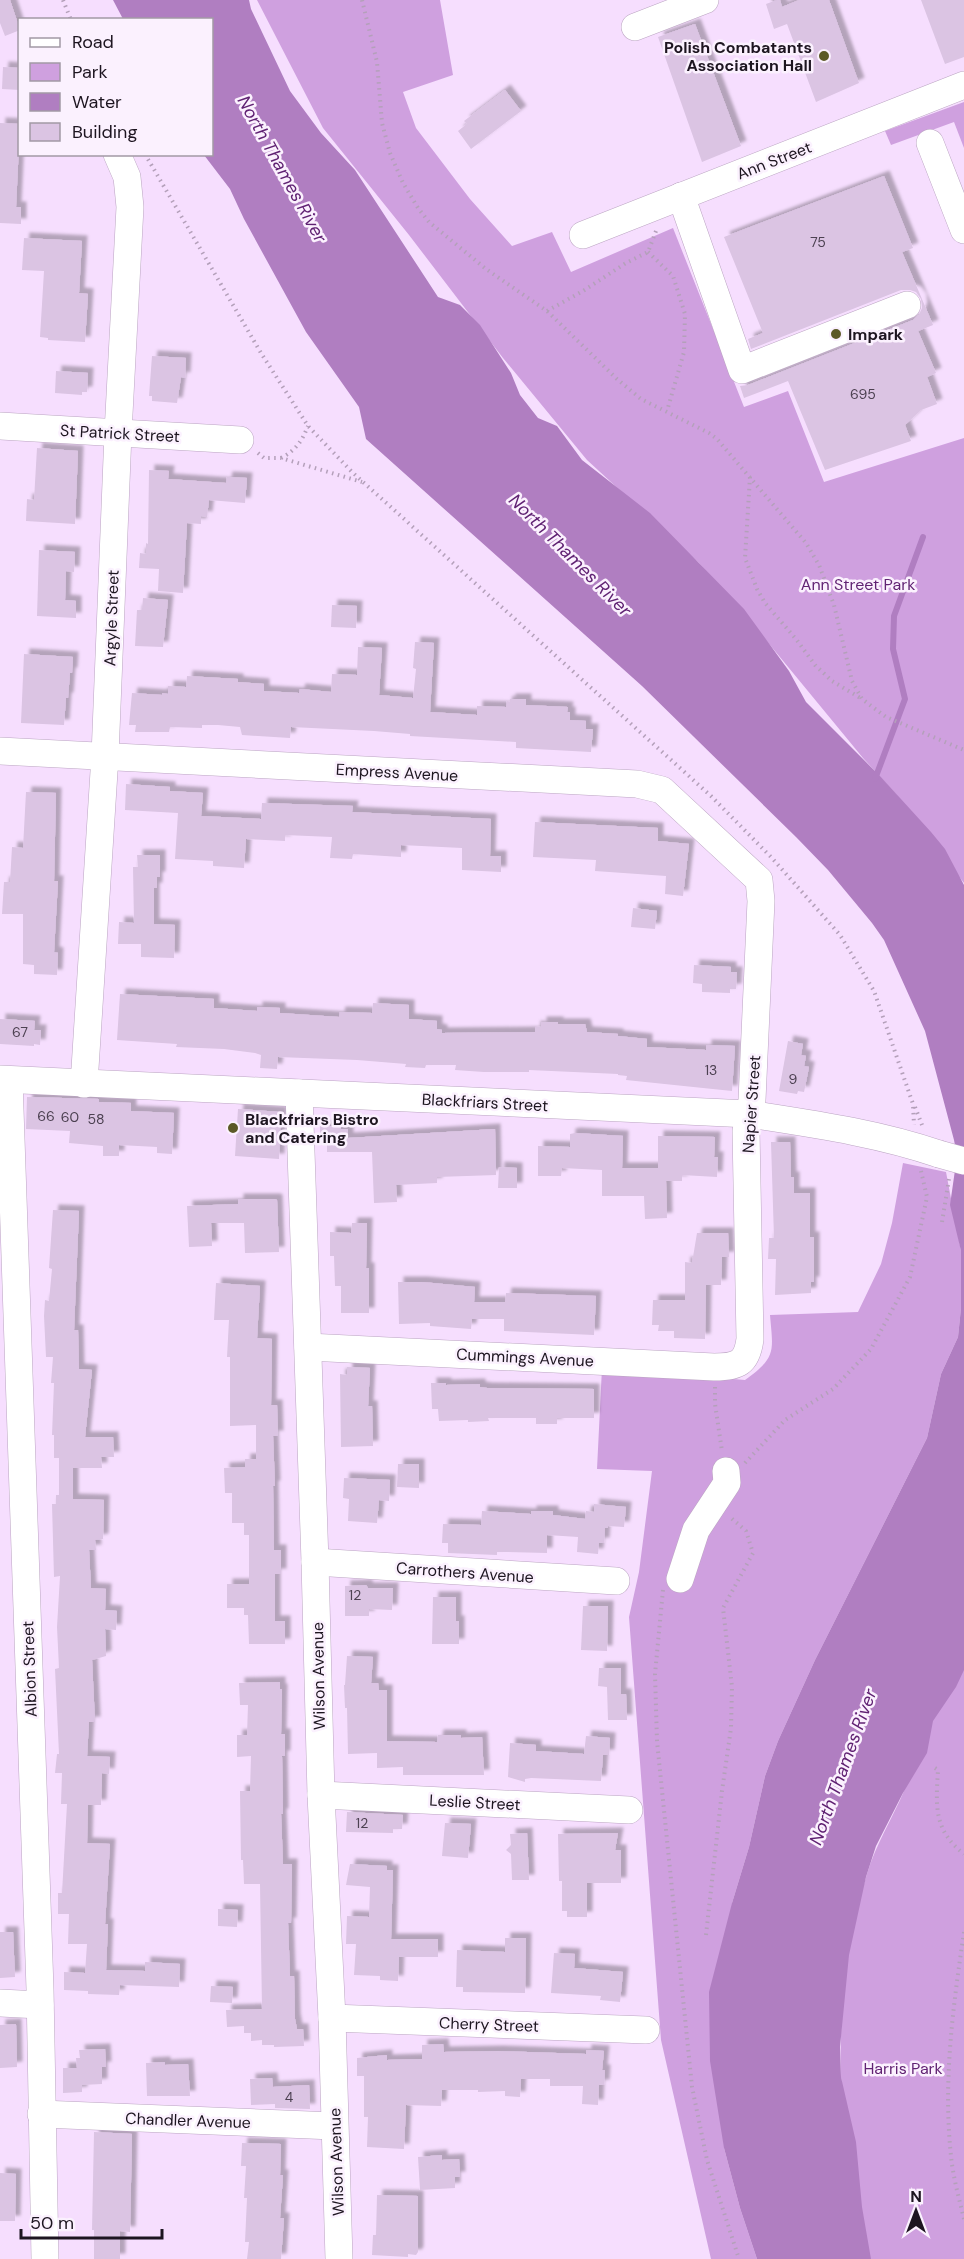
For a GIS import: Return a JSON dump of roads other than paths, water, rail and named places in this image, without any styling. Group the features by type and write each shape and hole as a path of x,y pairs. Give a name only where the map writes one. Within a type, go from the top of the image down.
{"street":[{"path":"635,27 705,0"},
{"name":"Ann Street","path":"583,235 964,85"},
{"path":"930,143 964,230"},
{"name":"Argyle Street","path":"84,1084 105,756 130,207 127,177 118,156"},
{"path":"672,200 742,370 907,305"},
{"name":"St Patrick Street","path":"0,426 240,440"},
{"name":"Empress Avenue","path":"0,751 637,784 662,790 759,880"},
{"name":"Napier Street","path":"741,1362 748,1351 750,1339 746,1131 752,1100 761,901 759,880"},
{"name":"Blackfriars Street","path":"5,1079 749,1114 822,1126 940,1154"},
{"name":"Albion Street","path":"5,1079 40,2005 45,2259"},
{"name":"Wilson Avenue","path":"299,1093 309,1347 321,1795 332,2018 339,2259"},
{"name":"Cummings Avenue","path":"309,1347 714,1367 729,1367 741,1362"},
{"path":"672,1583 696,1530 727,1483 726,1471"},
{"name":"Carrothers Avenue","path":"315,1562 616,1581"},
{"name":"Leslie Street","path":"321,1795 629,1810"},
{"path":"0,2003 40,2005"},
{"name":"Cherry Street","path":"332,2018 646,2030"},
{"name":"Chandler Avenue","path":"41,2114 334,2126"}],"water":[{"name":"North Thames River","path":"113,0 249,0 251,9 290,91 321,133 355,170 438,297 460,305 480,325 511,373 520,395 538,418 557,426 582,460 650,513 744,609 789,671 806,702 880,776 931,832 945,849 964,885 964,1670 956,1687 933,1721 927,1753 903,1793 876,1846 866,1877 849,1955 840,2047 841,2077 856,2142 862,2207 871,2259 757,2259 724,2148 710,2061 709,1992 749,1847 765,1776 778,1741 815,1660 927,1438 941,1374 958,1337 961,1308 961,1251 950,1205 957,1156 925,1031 884,940 828,870 642,686 366,439 359,407 306,332 230,189 205,156 213,156 213,18 122,18"}],"waterway":[{"path":"875,779 905,699 893,649 894,616 923,537"}],"place":[{"name":"Polish Combatants Association Hall","path":"824,56"},
{"name":"Impark","path":"836,334"},
{"name":"Blackfriars Bistro and Catering","path":"233,1128"}],"park label":[{"name":"Ann Street Park","path":"858,584"},
{"name":"Harris Park","path":"903,2068"}]}
